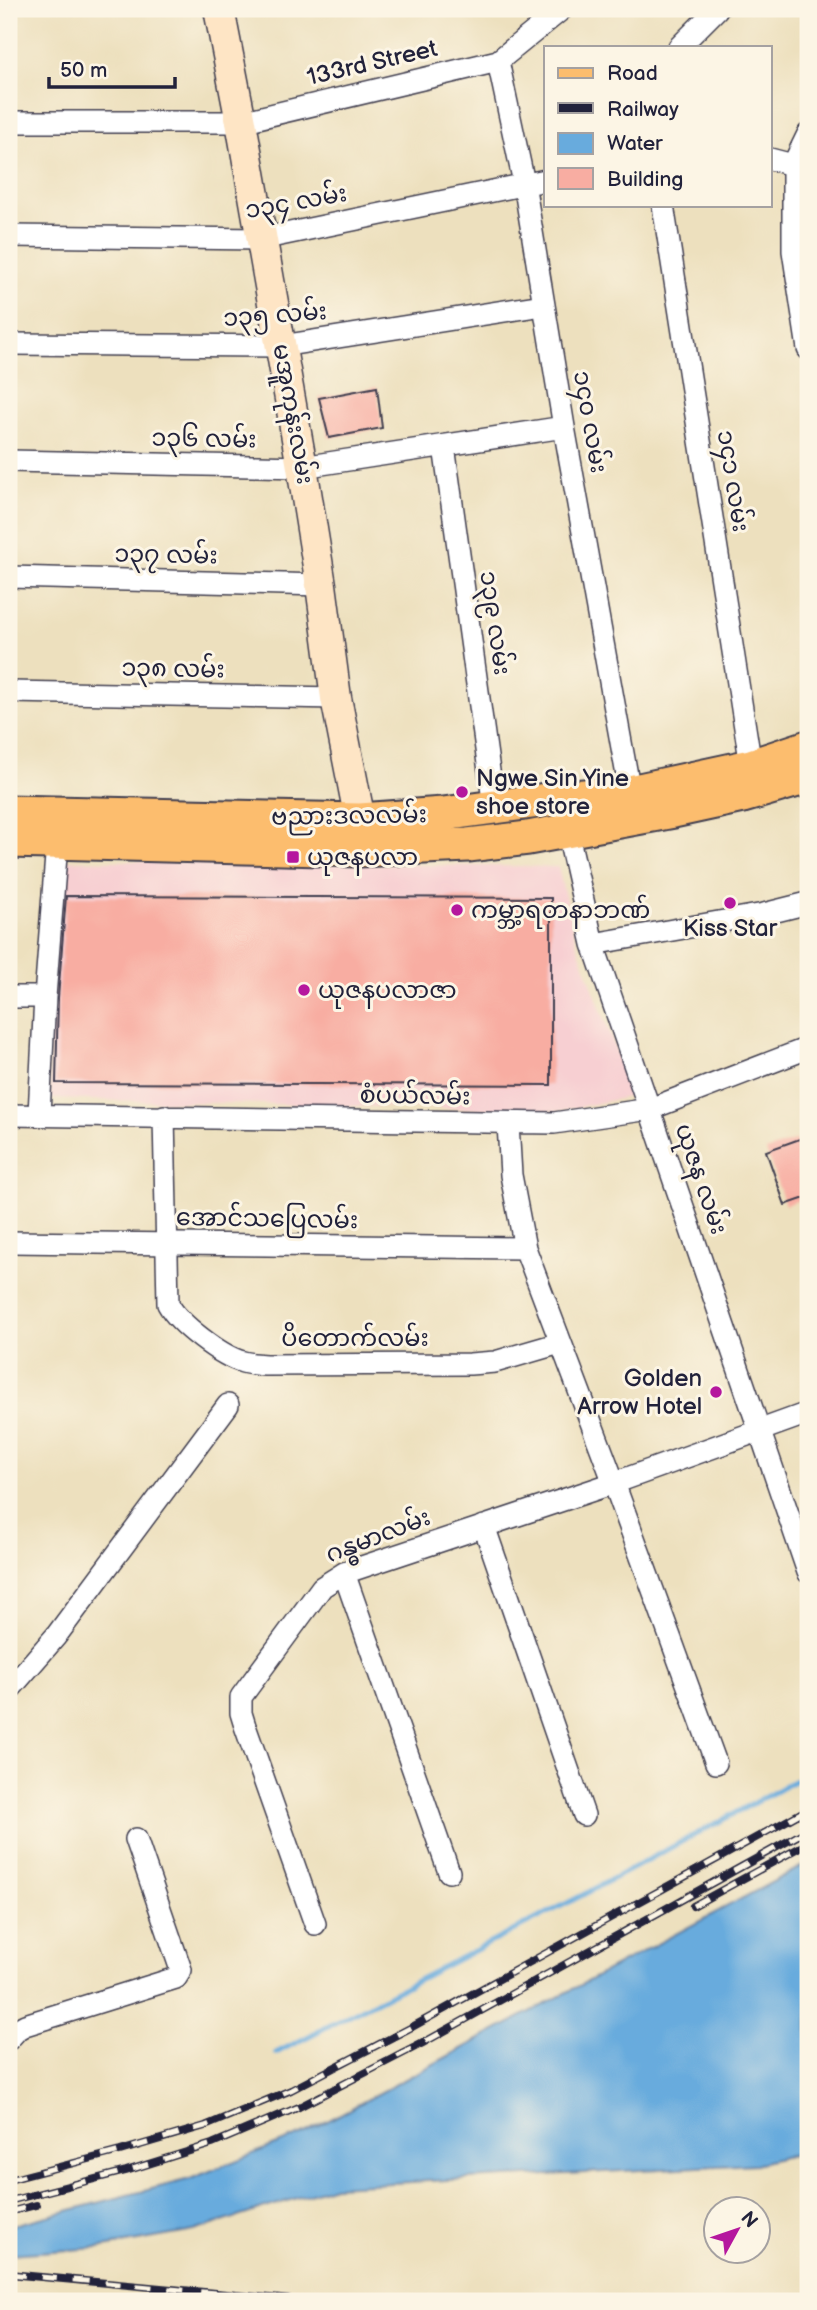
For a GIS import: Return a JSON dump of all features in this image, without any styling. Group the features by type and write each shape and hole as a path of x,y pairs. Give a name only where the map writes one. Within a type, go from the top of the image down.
{"main road":[{"name":"ဗညားဒလလမ်း","path":"9,812 58,827 359,850 468,845 528,838 564,814 630,792 751,766 808,747"},
{"name":"ဗညားဒလလမ်း","path":"9,841 58,827 360,820 494,807 564,814 743,796 808,777"}],"street":[{"name":"မအူကုန်းလမ်း","path":"219,9 281,346 321,585 336,698 360,820"},
{"name":"133rd Street","path":"9,122 241,122 498,61 562,9"},
{"path":"680,46 718,9"},
{"name":"၁၄၀ လမ်း","path":"498,61 524,183 564,427 630,792"},
{"path":"808,134 793,165 808,349"},
{"path":"772,160 793,165"},
{"name":"၁၃၄ လမ်း","path":"9,236 261,239 544,180"},
{"name":"၁၄၁ လမ်း","path":"663,206 751,766"},
{"name":"၁၃၅ လမ်း","path":"9,344 281,346 543,305"},
{"name":"၁၃၆ လမ်း","path":"9,461 302,467 564,427"},
{"name":"၁၃၉ လမ်း","path":"444,446 494,807"},
{"name":"၁၃၇ လမ်း","path":"9,577 321,585"},
{"name":"၁၃၈ လမ်း","path":"9,692 336,698"},
{"name":"ယုဇန လမ်း","path":"564,814 593,944 808,1572"},
{"path":"40,1114 45,997 58,827"},
{"path":"593,944 764,914 808,903"},
{"path":"9,997 45,997"},
{"name":"စံပယ်လမ်း","path":"9,1115 508,1124 577,1121 650,1109 808,1049"},
{"path":"164,1116 166,1244"},
{"path":"508,1124 511,1175 525,1248 716,1763"},
{"name":"အောင်သပြေလမ်း","path":"9,1242 525,1248"},
{"name":"ပိတောက်လမ်း","path":"166,1244 168,1304 173,1314 201,1339 240,1362 265,1365 470,1364 495,1362 560,1343"},
{"path":"9,1690 56,1636 228,1405"},
{"name":"ဂန္ဓမာလမ်း","path":"315,1924 245,1726 241,1713 241,1698 321,1587 344,1573 614,1483 808,1413"},
{"path":"484,1526 584,1815"},
{"path":"344,1573 449,1872"},
{"path":"9,2039 25,2025 176,1978 181,1970 136,1839"}],"shaded area":[{"name":"ယုဇနပလာဇာ","path":"49,860 558,867 576,942 633,1096 560,1111 50,1099"}],"water":[{"path":"808,1863 808,2151 756,2164 334,2186 194,2231 98,2248 9,2254 9,2226 190,2179 305,2133"}],"building":[{"path":"377,387 382,428 329,438 319,398"},
{"name":"ယုဇနပလာဇာ","path":"66,896 551,898 551,1085 56,1083 58,998"},
{"path":"808,1136 808,1197 785,1205 766,1151"}],"waterway":[{"path":"276,2053 577,1898 808,1774"}],"railway":[{"path":"9,2180 205,2126 291,2090 412,2027 808,1809"},
{"path":"9,2201 126,2171 212,2144 299,2107 421,2044 808,1830"},
{"path":"693,1906 808,1843"},
{"path":"9,2212 36,2205"},
{"path":"9,2274 302,2301"}],"place":[{"name":"Ngwe Sin Yine shoe store","path":"462,792"},
{"name":"ယုဇနပလာ","path":"293,857"},
{"name":"Kiss Star","path":"730,903"},
{"name":"ကမ္ဘာ့ရတနာဘဏ်","path":"457,910"},
{"name":"ယုဇနပလာဇာ","path":"304,990"},
{"name":"Golden Arrow Hotel","path":"716,1392"}]}
